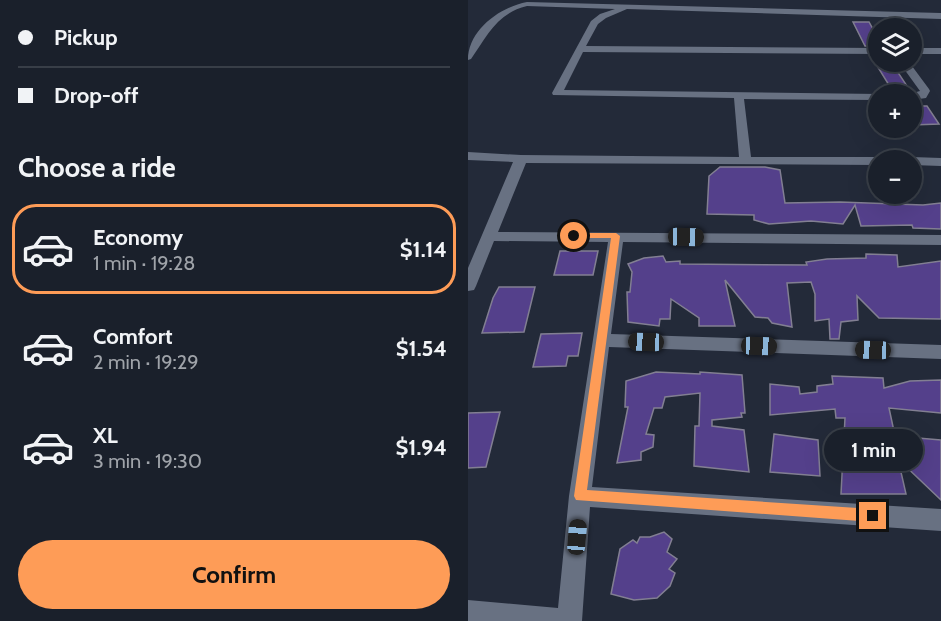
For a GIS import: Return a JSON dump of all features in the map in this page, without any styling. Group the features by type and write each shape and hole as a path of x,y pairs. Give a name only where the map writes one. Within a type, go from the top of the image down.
{"street":[{"path":"795,0 803,11"},
{"path":"468,56 504,9 527,4 941,16"},
{"path":"571,4 598,20"},
{"path":"634,6 598,20 557,93 868,97"},
{"path":"581,49 868,51"},
{"path":"922,51 941,51"},
{"path":"739,97 745,159"},
{"path":"468,156 521,159 868,161"},
{"path":"468,286 521,159"},
{"path":"922,161 941,162"},
{"path":"489,236 941,240"},
{"path":"569,621 580,496 616,236"},
{"path":"600,340 941,352"},
{"path":"580,496 941,520"},
{"path":"468,612 563,621"}],"building":[{"path":"853,22 868,22 868,46 865,46"},
{"path":"881,72 898,72 906,84 888,84"},
{"path":"922,106 927,106 939,124 922,125"},
{"path":"720,167 765,167 780,170 785,203 923,205 941,203 941,229 913,228 912,225 861,226 855,205 843,224 811,221 769,224 754,220 754,215 707,214 709,176"},
{"path":"560,251 598,251 593,275 554,275"},
{"path":"866,254 897,255 898,267 941,261 941,319 879,318 857,296 858,320 841,322 839,339 830,339 829,319 815,321 815,294 811,282 787,283 792,327 772,323 768,318 755,317 725,280 735,326 699,326 699,318 671,299 670,319 660,319 659,326 628,322 627,292 630,292 632,272 628,264 644,258 663,256 666,262 680,261 680,264 807,265 806,262 827,259 866,258"},
{"path":"499,287 535,287 524,332 482,333 493,298"},
{"path":"582,333 578,356 568,356 566,366 533,367 541,334"},
{"path":"656,372 742,375 745,413 741,413 742,417 712,420 712,426 744,430 749,472 694,466 695,426 699,426 700,393 665,397 662,408 654,408 646,434 654,435 653,447 641,452 641,460 617,463 628,407 625,407 626,381"},
{"path":"832,376 883,378 884,388 910,381 941,380 941,413 889,408 895,436 941,440 941,500 898,459 906,494 841,494 845,418 836,418 835,409 770,415 770,384 799,387 800,394 817,392 817,386 833,384"},
{"path":"500,412 486,467 468,468 468,413"},
{"path":"774,434 818,440 820,476 770,472"},
{"path":"664,532 672,539 667,552 677,559 669,569 675,573 670,586 657,598 634,600 611,594 620,549 633,540 637,543 640,537 650,537"}],"route":[{"path":"574,236 616,236 580,496 873,516"}]}
